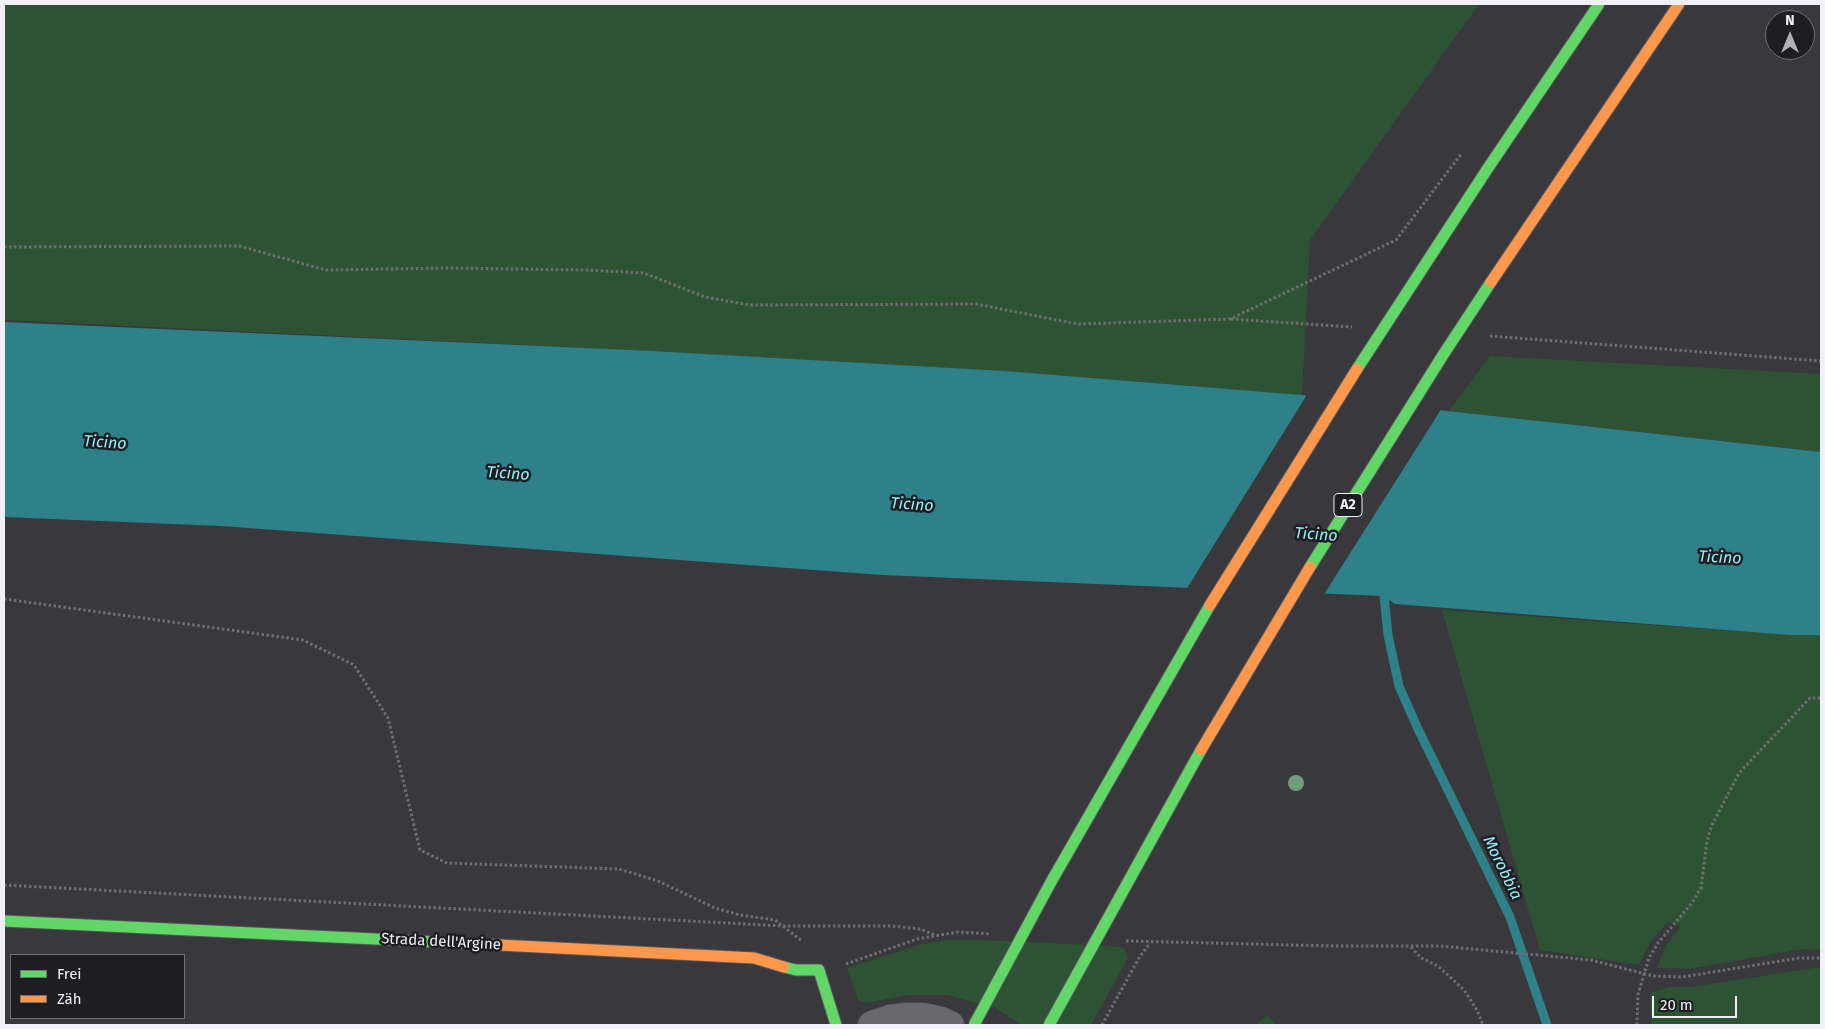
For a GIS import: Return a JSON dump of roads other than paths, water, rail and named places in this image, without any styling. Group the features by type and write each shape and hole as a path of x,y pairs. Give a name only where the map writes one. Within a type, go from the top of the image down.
{"main road":[{"path":"974,1025 1051,882 1189,639 1287,479 1398,304 1600,4"},
{"name":"A2","path":"1049,1025 1181,784 1256,656 1353,498 1482,297 1611,102 1679,4"},
{"name":"Strada dell'Argine","path":"4,921 754,958 796,970 819,970 836,1025"}],"street":[{"path":"872,1025 890,1019 924,1017 950,1025"}],"water":[{"name":"Ticino","path":"4,322 653,351 1005,371 1302,395 1821,452 1821,635 1789,635 1395,604 1383,596 882,575 221,526 4,517"}],"waterway":[{"name":"Morobbia","path":"1383,585 1388,635 1399,686 1510,917 1547,1025"}]}
